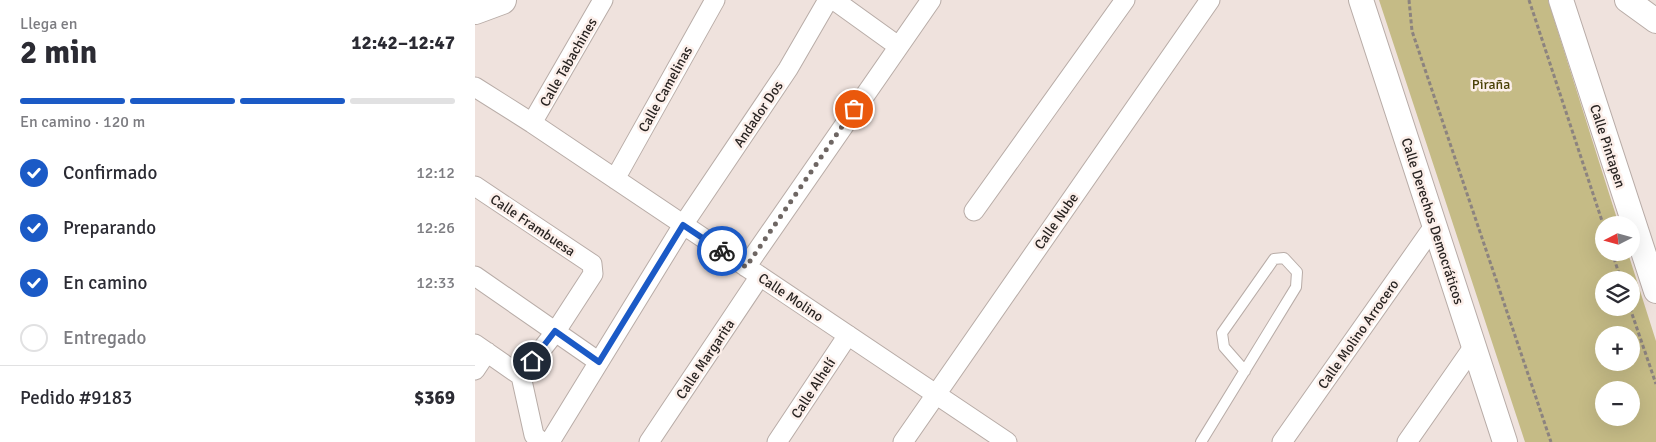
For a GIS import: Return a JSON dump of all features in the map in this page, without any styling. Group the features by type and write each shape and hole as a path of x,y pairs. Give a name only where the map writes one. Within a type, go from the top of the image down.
{"main road":[{"path":"475,10 502,0"}],"street":[{"name":"Calle Tabachines","path":"532,123 603,0"},
{"name":"Calle Camelinas","path":"615,179 715,0"},
{"name":"Andador Dos","path":"543,442 551,440 683,225 788,69 828,0"},
{"path":"834,0 898,46"},
{"name":"Calle Margarita","path":"649,442 753,272 898,46 931,0"},
{"path":"974,212 1125,0"},
{"name":"Calle Nube","path":"903,442 1210,0"},
{"name":"Calle Derechos Democráticos","path":"1361,0 1505,442"},
{"name":"Calle Pintapen","path":"1561,0 1656,291"},
{"path":"1627,0 1656,21"},
{"name":"Calle Molino","path":"475,88 532,123 753,272 936,392 1007,442"},
{"name":"Calle Frambuesa","path":"475,186 592,264 593,274 555,331"},
{"name":"Calle Molino Arrocero","path":"1282,442 1434,226"},
{"path":"475,276 599,362"},
{"path":"521,376 555,331"},
{"name":"Calle Alhelí","path":"777,442 848,335"},
{"path":"1407,442 1474,346"},
{"path":"475,370 481,348 521,376 534,435 543,442"}],"lane":[{"path":"1201,442 1245,372 1296,287 1297,272 1284,258 1274,259 1222,333 1224,347 1245,372"}],"path":[{"path":"1409,0 1412,30 1551,442"},
{"path":"1529,0 1600,216"},
{"path":"1633,316 1656,384"}],"green space":[{"name":"Piraña","path":"1379,0 1548,0 1616,216 1595,216 1595,261 1631,261 1634,271 1595,271 1595,316 1640,316 1640,291 1656,341 1656,442 1525,442"}],"way so far":[{"path":"722,251 746,267 854,109"}],"route":[{"path":"532,361 555,331 599,362 683,225 722,251"}]}
